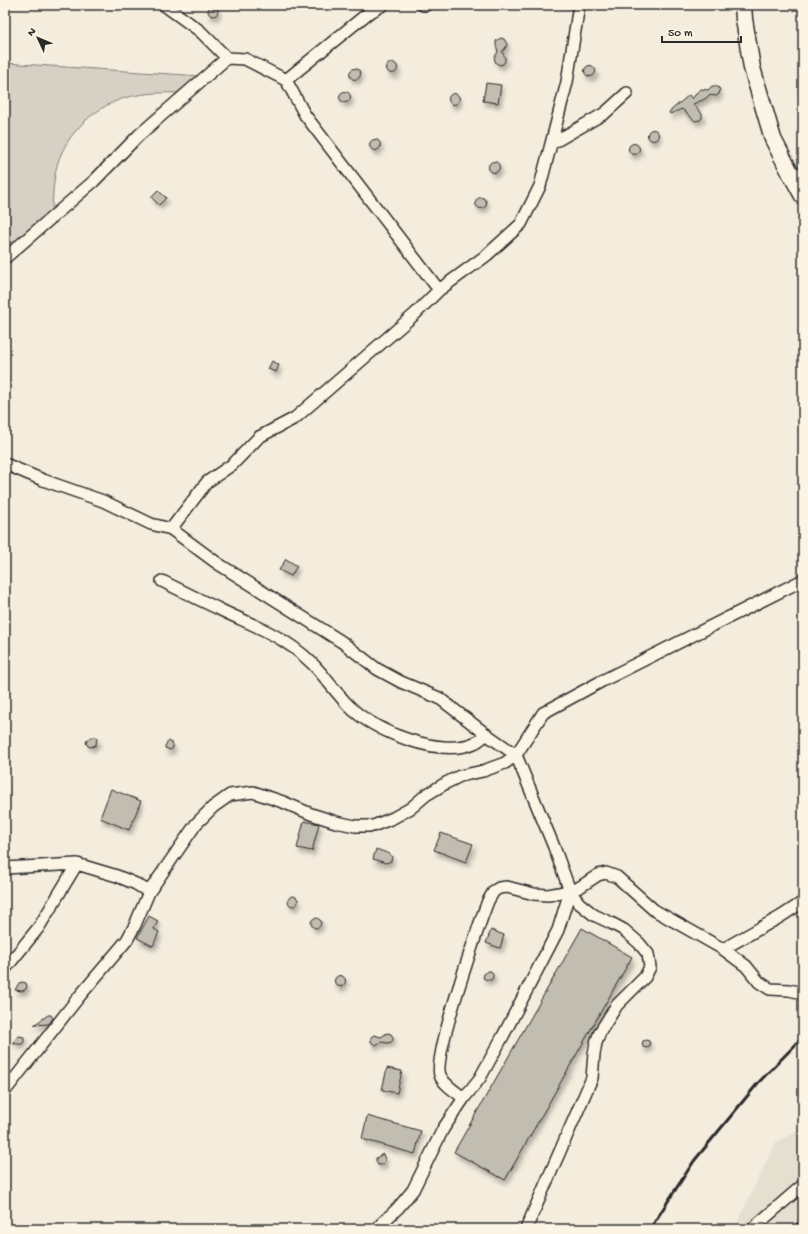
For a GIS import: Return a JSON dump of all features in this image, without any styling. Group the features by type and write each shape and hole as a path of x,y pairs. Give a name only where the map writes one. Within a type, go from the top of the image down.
{"main road":[{"path":"743,5 752,68 773,139 797,172 803,196"}],"street":[{"path":"164,5 200,31 227,58 245,59 286,80 305,115 439,290"},
{"path":"286,80 367,14 384,5"},
{"path":"171,529 207,482 233,464 259,437 295,418 415,314 439,290 488,255 521,224 540,186 567,82 579,5"},
{"path":"5,258 94,181 139,135 227,58"},
{"path":"551,144 605,114 627,93"},
{"path":"5,464 42,480 104,501 151,524 171,529 217,563 342,642 377,669 401,682 439,698 516,755 554,847 570,891 579,903 594,915 624,930 639,943 648,954 650,967 645,977 617,1005 600,1032 594,1054 592,1078 526,1229"},
{"path":"5,1091 126,940 135,925 149,892 196,824 213,807 230,795 253,792 336,822 355,826 373,826 393,818 405,811 446,782 460,776 483,771 506,763 516,755 543,713 602,681 803,580"},
{"path":"162,581 281,639 306,657 348,706 376,725 427,745 450,748 475,743 486,734"},
{"path":"5,868 77,864 116,876 136,884 149,892"},
{"path":"5,969 39,927 77,864"},
{"path":"464,1098 445,1082 440,1076 438,1068 448,1023 488,900 494,891 499,888 507,887 548,896 570,891 580,887 598,875 606,873 617,877 654,910 723,949 746,966 759,982 770,989 789,990 803,993"},
{"path":"376,1229 398,1208 413,1190 443,1129 464,1098 480,1078 558,930 570,891"},
{"path":"723,949 780,917 803,902"},
{"path":"752,1229 803,1185"}],"shaded area":[{"path":"5,63 201,76 183,93 142,94 118,100 95,113 84,122 69,140 59,159 54,182 52,212 5,253"},
{"path":"803,1128 803,1229 734,1229 776,1142"}],"building":[{"path":"211,6 215,6 218,11 215,16 211,16 208,13 208,9"},
{"path":"501,38 504,39 507,44 502,52 505,57 505,61 503,64 499,65 496,63 494,58 498,52 496,41"},
{"path":"392,62 396,64 398,68 396,72 392,74 388,72 386,68 388,64"},
{"path":"588,66 592,66 594,67 594,75 588,76 585,73 585,69"},
{"path":"353,69 357,69 359,70 359,78 353,79 350,76 350,72"},
{"path":"486,83 501,85 498,103 483,101"},
{"path":"712,86 719,88 719,94 716,96 709,95 705,99 693,104 702,114 702,118 700,120 695,121 682,109 670,114 669,112 689,95 692,99 701,89 708,90"},
{"path":"343,92 347,92 349,93 349,101 343,102 340,99 340,95"},
{"path":"452,94 456,94 458,95 458,103 452,104 449,101 449,97"},
{"path":"653,129 657,131 659,135 657,139 653,141 649,139 647,135 649,131"},
{"path":"373,140 377,140 379,141 379,149 373,150 370,147 370,143"},
{"path":"634,143 638,145 640,149 638,153 634,155 630,153 628,149 630,145"},
{"path":"492,162 496,162 498,163 498,171 492,172 489,169 489,165"},
{"path":"158,190 166,198 159,205 151,197"},
{"path":"479,198 483,198 485,199 485,207 479,208 476,205 476,201"},
{"path":"272,361 279,365 276,372 268,369"},
{"path":"286,559 297,566 291,576 279,570"},
{"path":"91,737 97,737 96,745 91,747 86,743"},
{"path":"168,741 173,744 173,748 170,750 165,748"},
{"path":"111,789 141,801 129,830 100,818"},
{"path":"304,821 319,824 312,851 297,848"},
{"path":"441,833 473,844 466,862 434,850"},
{"path":"376,849 390,854 392,857 391,861 386,863 373,859"},
{"path":"291,896 295,896 297,897 297,905 291,906 288,903 288,899"},
{"path":"149,916 158,921 154,929 159,932 153,946 137,938"},
{"path":"314,918 318,918 321,923 318,928 314,928 311,925 311,921"},
{"path":"582,928 632,957 505,1180 454,1152"},
{"path":"491,930 504,935 500,948 486,943"},
{"path":"491,971 493,974 493,978 491,980 483,978 484,974"},
{"path":"338,976 342,976 344,977 344,985 338,986 335,983 335,979"},
{"path":"19,983 26,983 26,989 22,991 15,990"},
{"path":"48,1015 51,1015 53,1018 49,1024 34,1025"},
{"path":"387,1033 391,1034 393,1037 391,1042 382,1042 375,1045 371,1042 371,1037 374,1035 381,1037"},
{"path":"17,1037 24,1037 24,1042 22,1044 13,1044"},
{"path":"644,1040 648,1040 650,1044 648,1048 644,1048 642,1046 642,1042"},
{"path":"387,1068 402,1071 397,1093 382,1090"},
{"path":"367,1116 421,1131 415,1154 362,1139"},
{"path":"383,1154 385,1162 382,1165 378,1165 376,1158"}],"railway":[{"path":"650,1229 694,1161 758,1083 803,1037"},
{"path":"793,1229 803,1218"}]}
